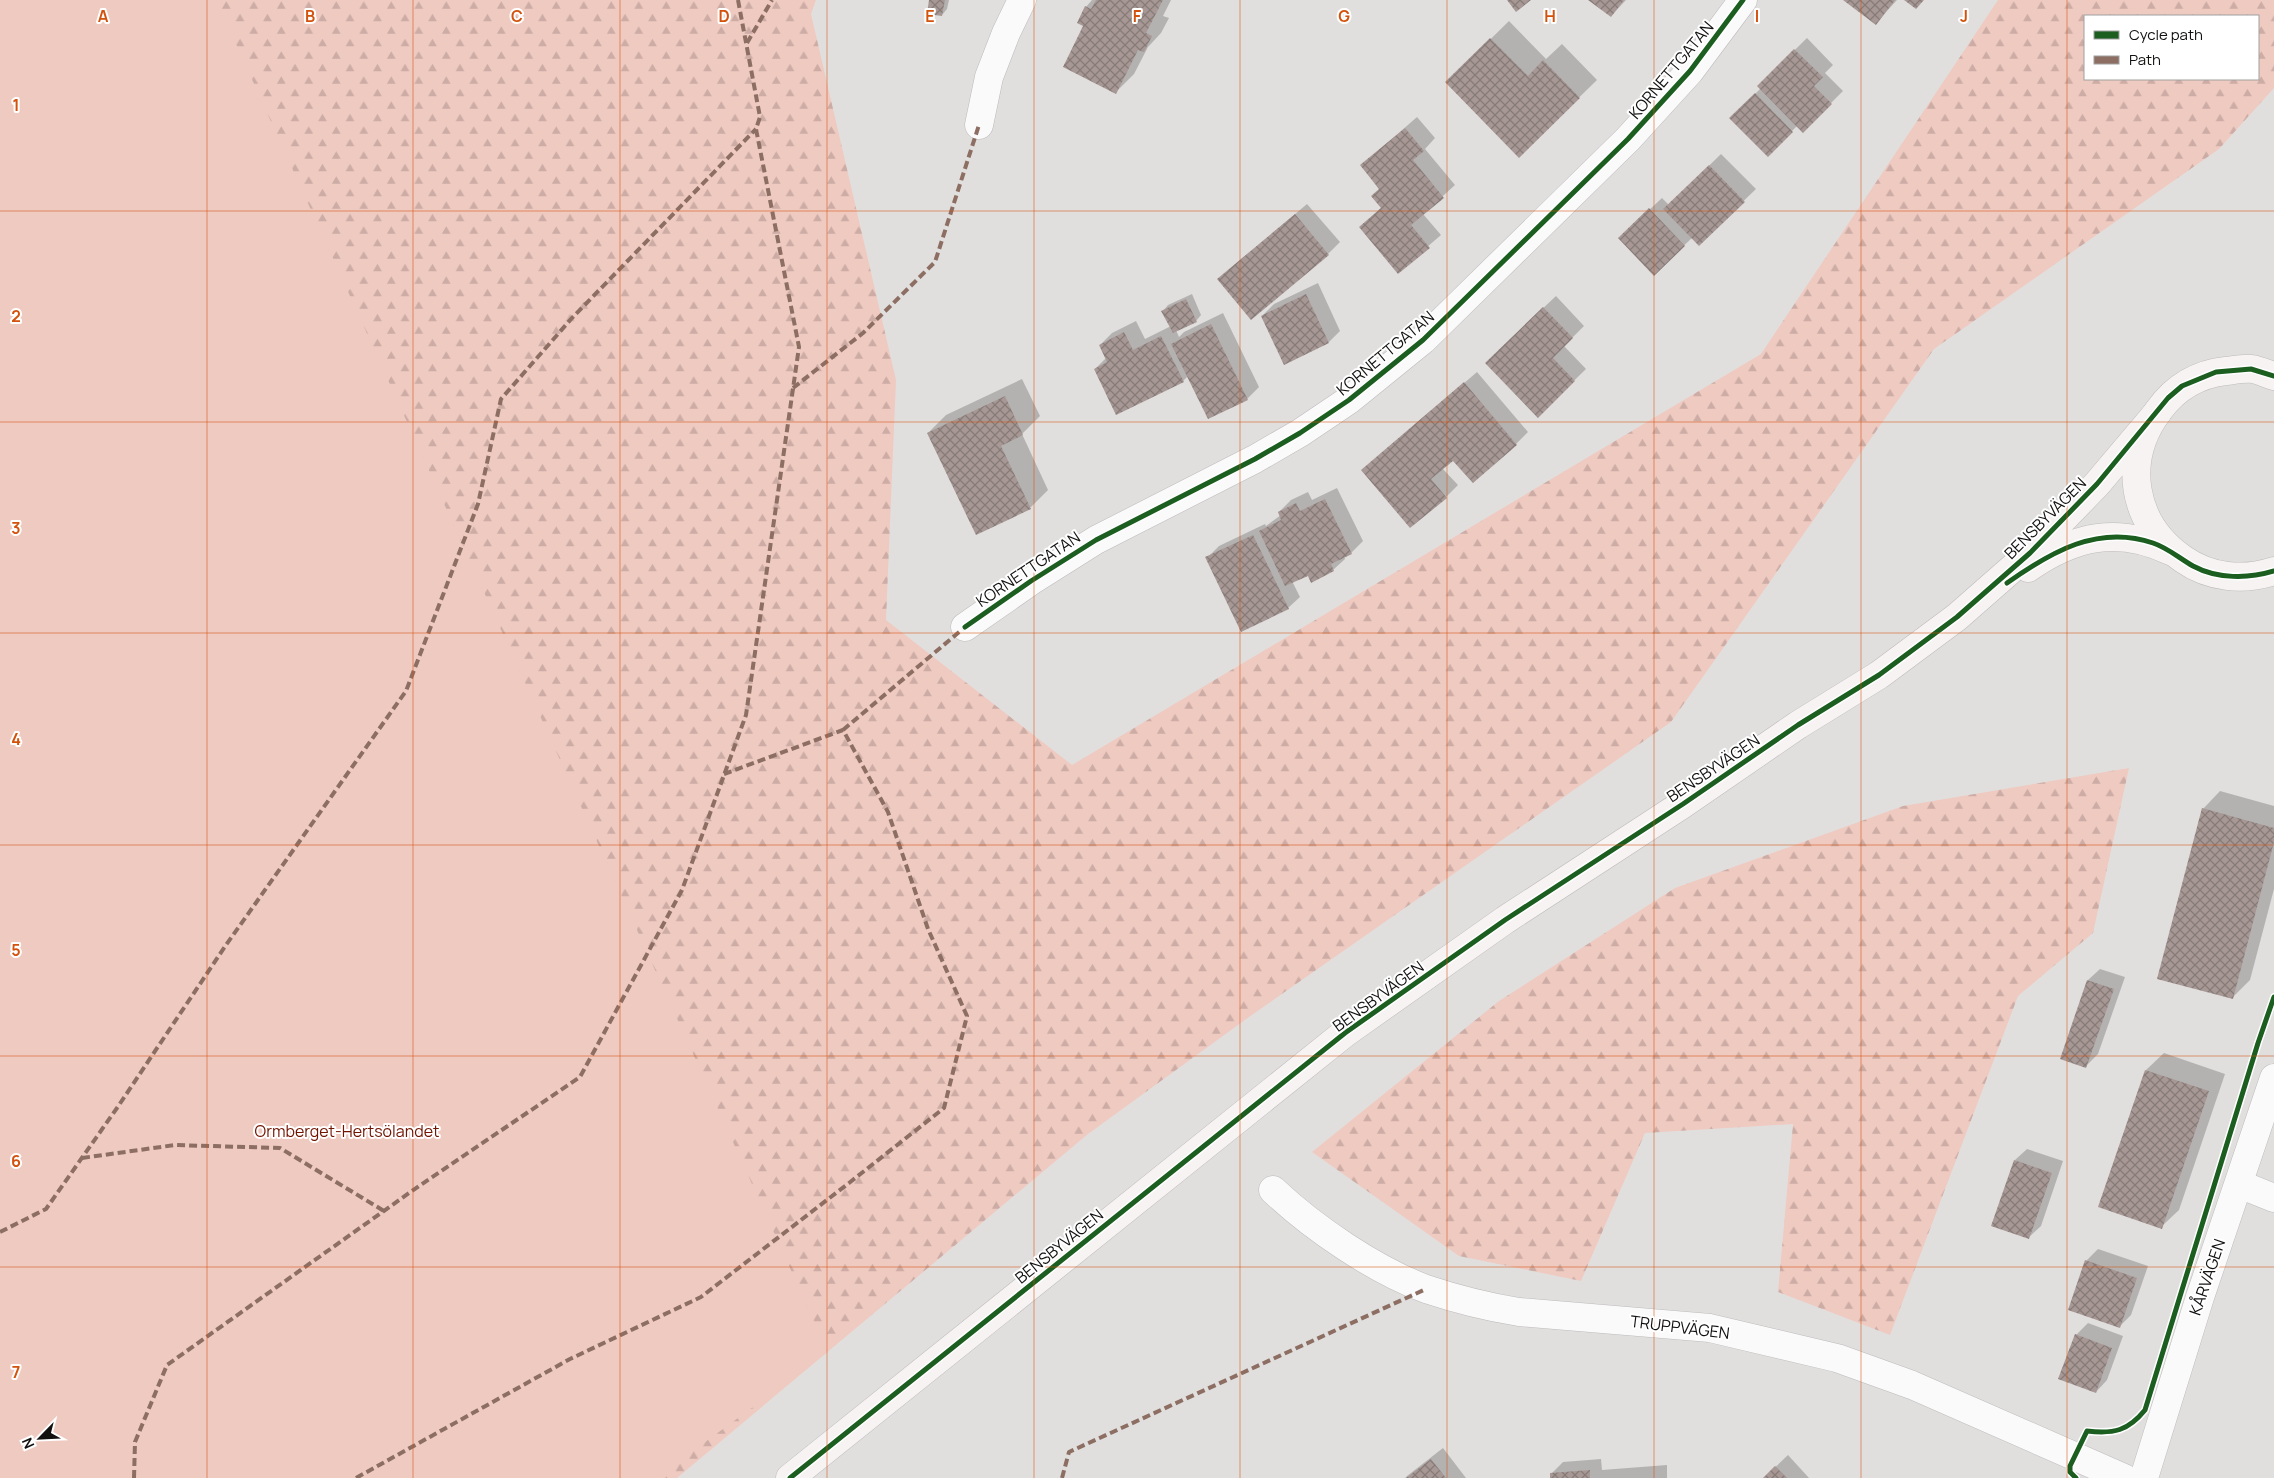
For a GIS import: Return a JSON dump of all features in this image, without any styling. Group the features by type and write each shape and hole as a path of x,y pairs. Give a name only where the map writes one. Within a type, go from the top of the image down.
{"main road":[{"path":"2274,376 2251,369 2216,372 2182,386 2168,398 2147,427 2140,444 2136,462 2136,480 2145,514 2153,530 2173,552 2193,566 2211,573 2274,578"},
{"name":"BENSBYVÄGEN","path":"1939,630 2030,553 2097,484 2157,413"},
{"name":"BENSBYVÄGEN","path":"790,1478 1345,1033 1505,920 1683,804 1798,725 1879,675 2033,564 2076,543 2103,536 2127,536 2154,543 2173,552"},
{"path":"2246,577 2274,571"}],"street":[{"path":"979,125 989,77 1006,33 1022,0"},
{"name":"KORNETTGATAN","path":"965,627 1031,581 1096,540 1255,459 1300,433 1349,400 1423,340 1628,139 1690,71 1743,0"},
{"name":"KÅRVÄGEN","path":"2144,1478 2200,1297 2274,1078"},
{"path":"2239,1184 2274,1198"},
{"name":"TRUPPVÄGEN","path":"1273,1190 1291,1207 1344,1245 1370,1261 1426,1289 1494,1308 1519,1312 1710,1328 1837,1358 1912,1385 2124,1478"}],"green space":[{"path":"0,0 816,0 811,14 896,380 886,620 1072,765 1761,354 1998,0 2274,0 2274,88 2219,149 1934,349 1671,722 1249,1017 1088,1134 677,1478 0,1478"},
{"name":"Ormberget-Hertsölandet","path":"0,0 216,0 828,1352 656,1478 0,1478"},
{"path":"2129,768 2093,933 2018,996 1890,1335 1778,1292 1793,1124 1645,1133 1581,1281 1459,1256 1312,1152 1499,1001 1675,888 1903,806"}],"building":[{"path":"929,0 945,0 942,16 927,14"},
{"path":"1096,0 1163,0 1146,33 1152,36 1144,52 1138,50 1116,94 1063,67 1083,26 1077,23 1085,6 1091,9"},
{"path":"1507,0 1531,0 1516,12"},
{"path":"1588,0 1624,0 1611,17"},
{"path":"1843,0 1895,0 1876,25"},
{"path":"1904,0 1924,0 1916,9"},
{"path":"1490,38 1528,76 1543,60 1580,98 1519,158 1445,82"},
{"path":"1794,49 1823,77 1814,86 1832,104 1803,133 1757,86"},
{"path":"1755,93 1793,132 1768,157 1729,118"},
{"path":"1405,128 1424,151 1413,160 1444,198 1411,225 1430,248 1398,274 1359,227 1381,208 1371,196 1379,189 1360,165"},
{"path":"1709,165 1745,202 1699,246 1663,209"},
{"path":"1649,208 1685,246 1654,276 1618,238"},
{"path":"1295,214 1329,255 1251,320 1217,279"},
{"path":"1306,294 1329,343 1284,365 1261,316"},
{"path":"1186,299 1197,322 1173,333 1161,311"},
{"path":"1543,307 1573,338 1553,358 1575,381 1538,418 1485,363"},
{"path":"1211,324 1248,400 1208,419 1171,344"},
{"path":"1124,332 1133,350 1161,336 1184,382 1116,415 1094,369 1107,362 1099,345"},
{"path":"1464,382 1517,445 1473,483 1453,461 1431,479 1447,498 1410,528 1361,470"},
{"path":"1005,396 1023,435 1001,446 1031,509 976,535 927,433"},
{"path":"1325,499 1352,554 1331,564 1334,571 1311,583 1308,576 1285,586 1259,531 1281,520 1278,512 1296,503 1300,511"},
{"path":"1253,535 1289,609 1241,632 1205,557"},
{"path":"2202,808 2274,828 2274,842 2233,999 2157,979"},
{"path":"2087,980 2114,989 2086,1068 2060,1059"},
{"path":"2145,1070 2209,1091 2162,1229 2098,1207"},
{"path":"2014,1160 2052,1173 2029,1239 1991,1226"},
{"path":"2085,1260 2137,1278 2120,1328 2068,1310"},
{"path":"2075,1334 2112,1348 2096,1393 2058,1379"},
{"path":"1431,1459 1446,1478 1406,1478"},
{"path":"1775,1466 1787,1478 1763,1478"},
{"path":"1590,1470 1590,1478 1550,1478 1550,1473"}],"marked path":[{"path":"134,1478 135,1442 167,1365 419,1186 580,1077 682,890 746,715 799,347 756,129 760,117 738,0"},
{"path":"747,43 772,0"},
{"path":"793,388 863,333 935,262 979,125"},
{"path":"0,1232 46,1209 117,1108 226,945 406,691 478,504 501,399 572,318 756,129"},
{"path":"843,730 965,627"},
{"path":"356,1478 570,1359 701,1297 944,1108 967,1016 928,929 888,812 843,730 724,774"},
{"path":"82,1158 175,1145 280,1148 384,1211"},
{"path":"1062,1478 1069,1452 1426,1289"}],"cycle path":[{"path":"965,627 1031,581 1096,540 1255,459 1300,433 1349,400 1423,340 1628,139 1690,71 1743,0"},
{"path":"790,1478 1345,1033 1505,920 1683,804 1798,725 1879,675 1957,617 2030,553 2097,484 2168,398 2182,386 2216,372 2251,369 2274,376"},
{"path":"2007,583 2041,561 2076,544 2094,539 2113,537 2133,538 2153,543 2169,550 2193,566 2212,573 2243,576 2274,571"},
{"path":"2076,1478 2070,1472 2070,1466 2087,1431 2105,1432 2120,1430 2133,1423 2145,1410 2258,1043 2274,997"}]}
